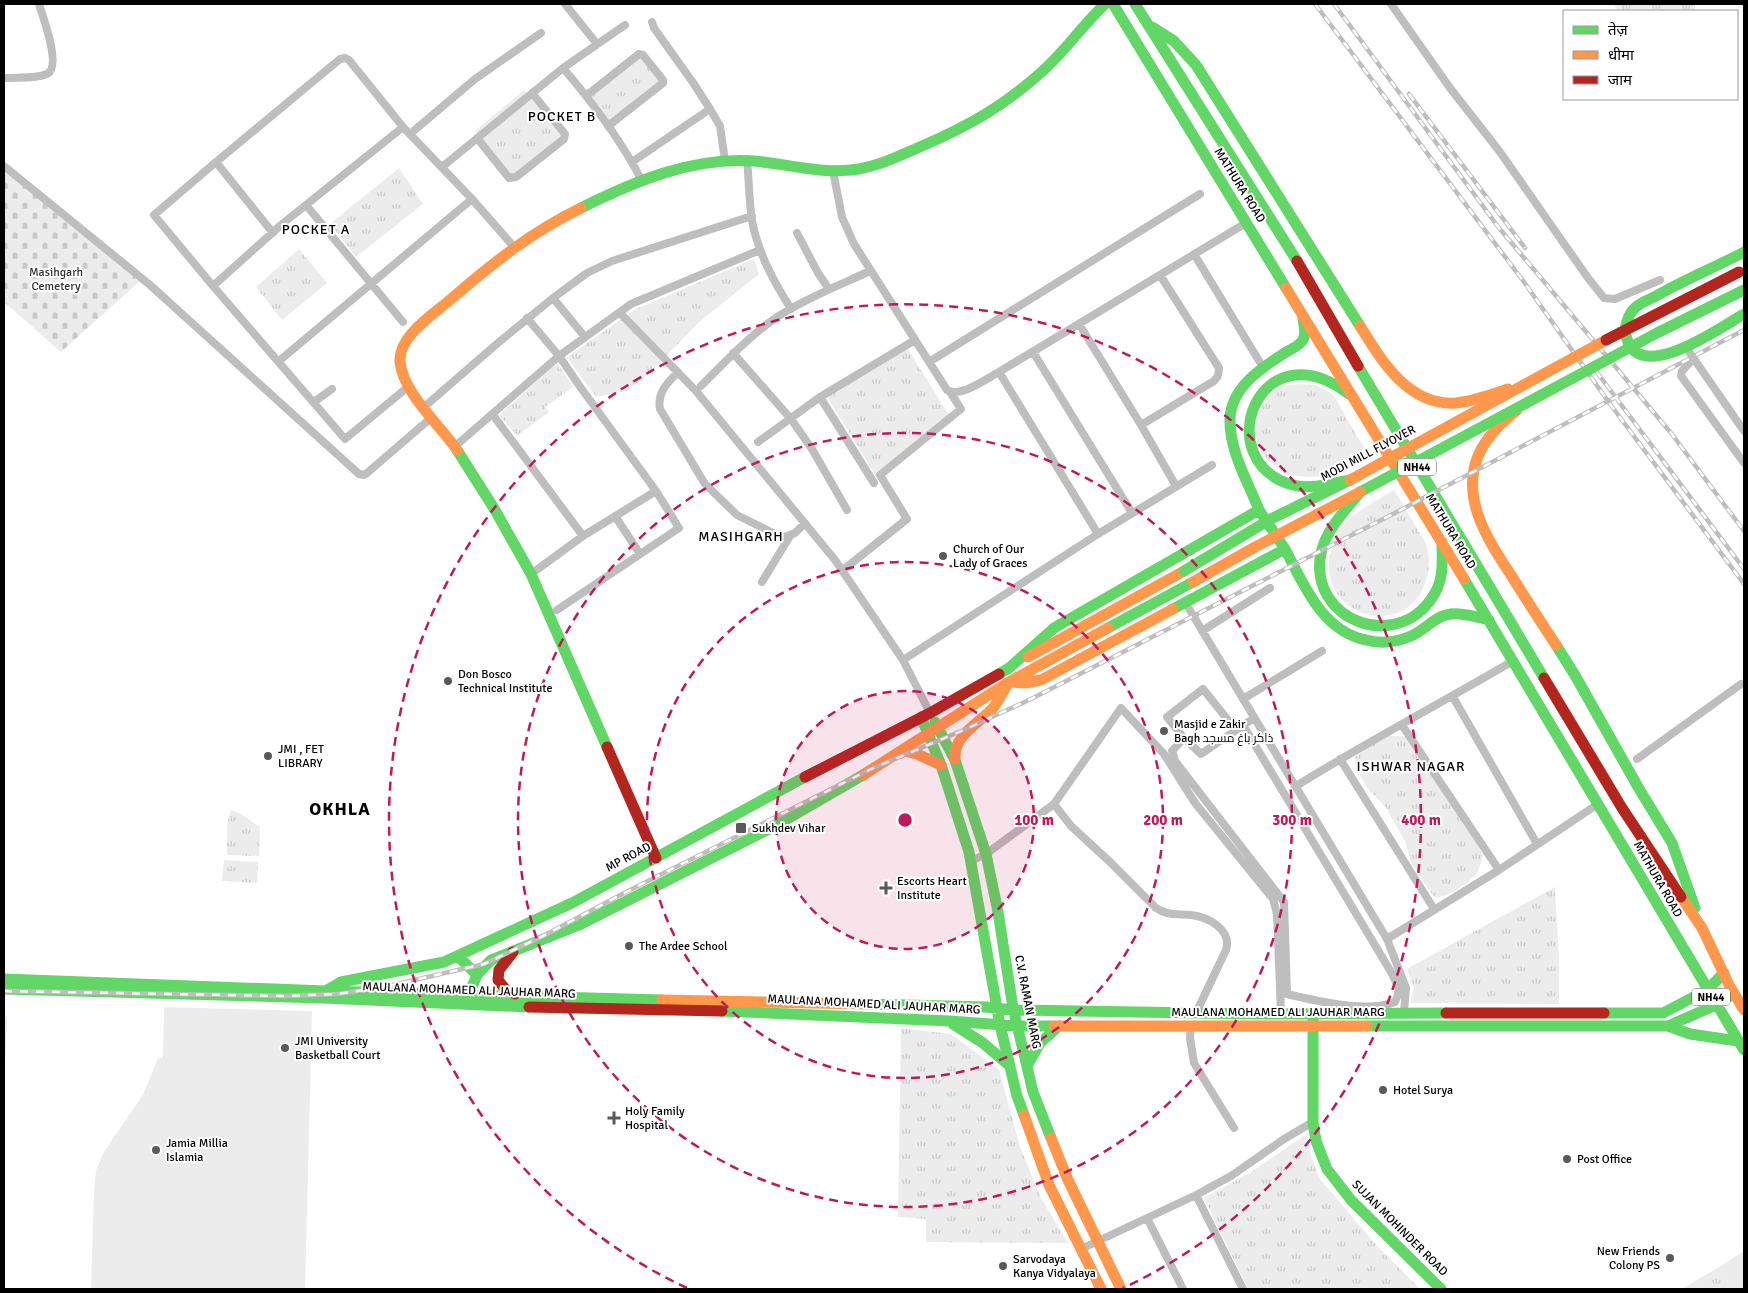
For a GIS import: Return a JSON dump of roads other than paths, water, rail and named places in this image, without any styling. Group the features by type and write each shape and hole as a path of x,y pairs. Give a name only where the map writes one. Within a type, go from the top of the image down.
{"main road":[{"path":"656,858 531,574 512,539 455,447 409,386 400,363 401,350 407,340 430,316 496,260 514,247 575,211 621,189 690,165 725,161 747,160 833,171 876,166 940,139 981,118 1015,95 1047,66 1105,4"},
{"name":"MATHURA ROAD","path":"1113,4 1442,542 1741,1045"},
{"name":"MATHURA ROAD","path":"1135,4 1288,246 1409,454 1622,808 1702,928 1744,1010"},
{"path":"1148,25 1174,41 1196,65 1383,363 1399,382 1429,399 1452,404 1489,397 1528,382"},
{"path":"1744,252 1679,283 1636,307 1629,315 1626,325 1626,336 1630,345 1638,352 1648,357 1658,357 1685,346 1744,314"},
{"name":"MODI MILL FLYOVER","path":"1009,668 1184,571 1271,519 1350,480 1641,321 1744,269"},
{"path":"880,765 1009,682 1255,547 1525,403 1657,333 1744,290"},
{"path":"1302,313 1305,330 1301,344 1241,386 1233,401 1230,419 1233,442 1259,510 1285,549 1319,610 1338,629 1354,638 1380,642 1398,640 1415,634 1438,618 1450,614 1463,614 1489,620"},
{"path":"1350,480 1302,486 1282,482 1258,463 1248,434 1250,414 1254,404 1266,388 1274,382 1293,374 1318,376 1353,396"},
{"path":"1525,403 1494,430 1478,456 1472,486 1473,502 1478,517 1488,539 1576,677 1672,843 1702,928"},
{"path":"1360,492 1332,530 1320,554 1319,568 1321,581 1333,605 1343,615 1355,622 1374,627 1395,626 1419,614 1436,593 1442,566 1442,542"},
{"path":"1009,668 1054,628 1259,510"},
{"path":"1009,682 1025,683 1041,680 1285,549"},
{"name":"MP ROAD","path":"326,995 341,982 444,962 459,957 494,938 572,902 656,858 925,715 1009,668"},
{"path":"955,760 954,750 965,733 992,710 1009,682"},
{"name":"C.V. RAMAN MARG","path":"925,715 955,760 986,854 998,912 1017,1026 1032,1092 1068,1180 1121,1289"},
{"name":"C.V. RAMAN MARG","path":"934,730 941,765 971,861 1000,1025 1018,1096 1049,1185 1101,1289"},
{"path":"470,999 477,975 491,960 580,925 775,826 904,751 917,754 941,765"},
{"path":"516,949 497,974 498,983 503,989 525,997"},
{"path":"459,957 477,975"},
{"name":"MAULANA MOHAMED ALI JAUHAR MARG","path":"470,999 525,997 986,1007 998,1010 1280,1014 1404,1012 1664,1013 1707,990 1724,973"},
{"name":"MAULANA MOHAMED ALI JAUHAR MARG","path":"4,979 326,995"},
{"name":"MAULANA MOHAMED ALI JAUHAR MARG","path":"4,989 470,999 950,1021 1017,1026 1668,1026 1716,1005 1734,993"},
{"name":"SUJAN MOHINDER ROAD","path":"1313,1013 1313,1122 1316,1141 1327,1169 1351,1200 1441,1289"},
{"path":"950,1021 980,1040 1010,1066"},
{"path":"1027,1066 1033,1050 1060,1026"},
{"path":"1668,1026 1690,1034 1741,1045"}],"street":[{"path":"4,78 40,76 52,70 52,53 40,4"},
{"path":"565,4 597,44"},
{"path":"1391,4 1450,88 1500,152 1604,298 1615,299 1660,280"},
{"path":"652,22 654,28 694,84 720,126 725,161"},
{"path":"442,167 563,68 625,25"},
{"path":"410,134 475,79 540,33"},
{"path":"586,96 639,54 643,55 663,80 663,83 608,126"},
{"path":"409,386 346,439 154,215 156,212 340,59 345,58 349,60 403,127 472,199 514,247"},
{"path":"563,68 608,126 642,181"},
{"path":"477,138 509,178 516,178 564,139 565,134 532,93"},
{"path":"632,162 710,110"},
{"path":"214,286 306,204 403,127"},
{"path":"747,160 752,216 760,250 776,286 791,308"},
{"path":"216,162 273,233"},
{"path":"4,166 150,285 359,474 367,473 432,417"},
{"path":"833,171 842,217 854,244 961,409 880,474 907,519 842,570"},
{"path":"929,362 1200,194"},
{"path":"279,361 472,199"},
{"path":"306,204 403,322"},
{"path":"424,407 527,318 587,273 612,261 752,216"},
{"path":"950,392 962,392 999,372 1246,223"},
{"path":"797,233 818,273 829,289"},
{"path":"460,442 559,356 631,304 760,250"},
{"path":"1194,254 1264,369"},
{"path":"701,386 733,353 791,308 870,271"},
{"path":"1141,425 1214,380 1219,372 1219,368 1160,275"},
{"path":"553,298 585,337"},
{"path":"620,312 678,372 842,570 903,660 925,715"},
{"path":"527,318 559,356 656,491 679,528 597,585 557,610"},
{"path":"1079,324 1176,486"},
{"path":"758,442 820,396 915,340"},
{"path":"1685,346 1744,431"},
{"path":"1033,352 1132,513"},
{"path":"733,353 791,419 812,449 847,510"},
{"path":"1694,358 1682,371 1681,376 1744,463"},
{"path":"678,372 661,391 660,409 705,484 745,520 777,535 790,536"},
{"path":"999,372 1098,534"},
{"path":"314,402 332,388"},
{"path":"820,396 874,483"},
{"path":"493,414 583,536"},
{"path":"903,660 1098,534 1212,465"},
{"path":"531,574 583,536 656,491"},
{"path":"616,516 640,554"},
{"path":"762,582 790,536 805,523"},
{"path":"1202,631 1270,588"},
{"path":"1185,602 1386,939 1406,988 1404,1012"},
{"path":"1243,699 1322,651"},
{"path":"1296,786 1513,661"},
{"path":"1637,759 1741,684"},
{"path":"1236,730 1203,689 1167,717 1184,738 1201,754 1254,718"},
{"path":"1452,697 1537,844"},
{"path":"971,861 986,854 1054,804 1121,708 1164,754 1195,804 1273,899 1277,914 1280,1014"},
{"path":"1184,738 1172,750 1175,761 1284,902 1286,994 1330,1003 1376,1006 1395,1002 1399,990 1391,972 1243,725"},
{"path":"1402,725 1499,870"},
{"path":"1340,759 1434,909"},
{"path":"1054,804 1071,826 1156,908 1166,913 1192,915 1210,920 1224,931 1228,944 1226,950 1196,1013"},
{"path":"1386,939 1499,870 1598,804"},
{"path":"1191,1026 1190,1038 1194,1063 1234,1128"},
{"path":"1081,1248 1196,1195 1232,1176 1313,1122"},
{"path":"1196,1195 1242,1289"},
{"path":"1147,1218 1183,1289"}],"railway":[{"path":"1315,4 1524,282 1610,404 1744,584"},
{"path":"1334,4 1499,228 1671,433 1744,531"},
{"path":"1409,94 1525,248"},
{"path":"4,991 285,996 337,994 384,987 484,964 545,935 624,893 871,769 1031,699 1391,515 1744,330"},
{"path":"1596,371 1744,569"}],"place":[{"name":"Church of Our Lady of Graces","path":"943,556"},
{"name":"Don Bosco Technical Institute","path":"448,681"},
{"name":"Masjid e Zakir Bagh ذاکر باغ مسجد","path":"1164,731"},
{"name":"JMI , FET LIBRARY","path":"268,756"},
{"name":"Sukhdev Vihar","path":"741,828"},
{"name":"Escorts Heart Institute","path":"886,888"},
{"name":"The Ardee School","path":"629,946"},
{"name":"JMI University Basketball Court","path":"285,1048"},
{"name":"Hotel Surya","path":"1383,1090"},
{"name":"Holy Family Hospital","path":"614,1118"},
{"name":"Jamia Millia Islamia","path":"156,1150"},
{"name":"Post Office","path":"1567,1159"},
{"name":"New Friends Colony PS","path":"1670,1258"},
{"name":"Sarvodaya Kanya Vidyalaya","path":"1003,1266"}],"district":[{"name":"POCKET B","path":"562,116"},
{"name":"POCKET A","path":"316,229"},
{"name":"MASIHGARH","path":"741,536"},
{"name":"ISHWAR NAGAR","path":"1411,766"},
{"name":"OKHLA","path":"340,809"}],"park label":[{"name":"Masihgarh Cemetery","path":"56,279"}]}
